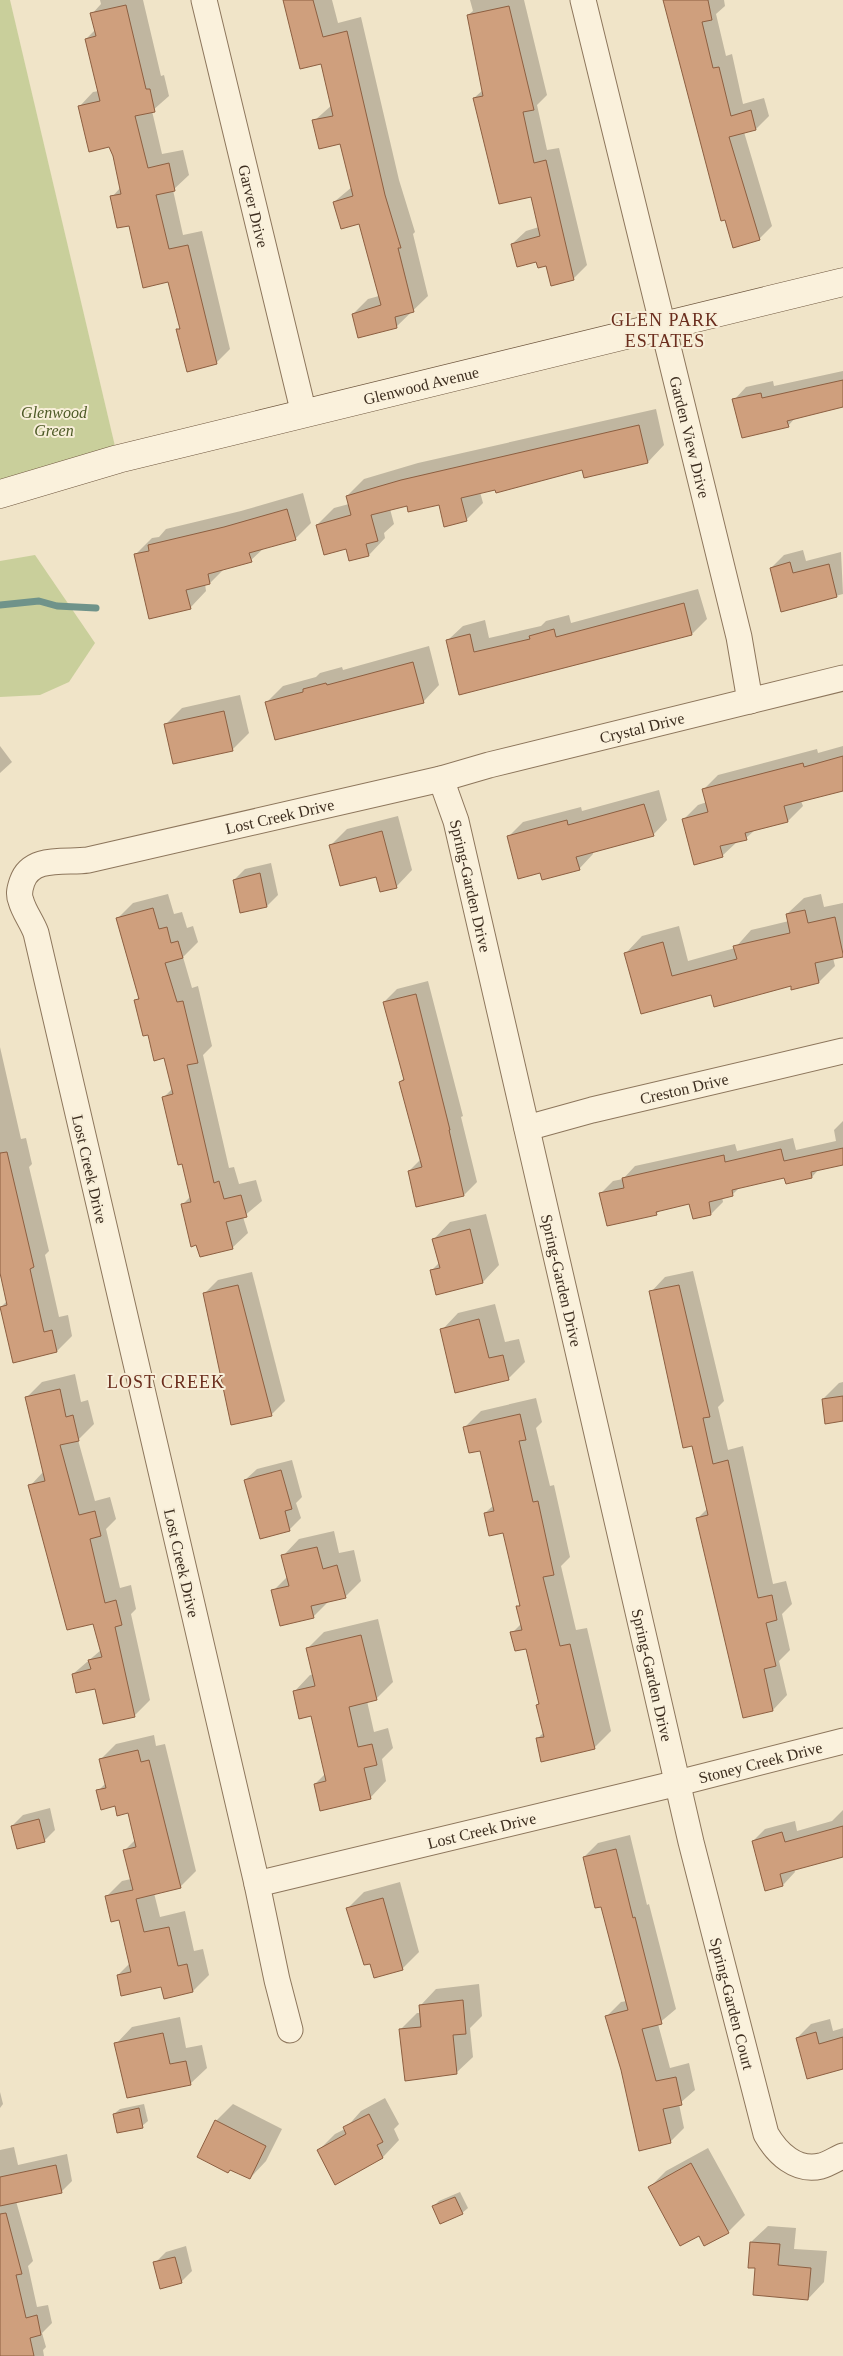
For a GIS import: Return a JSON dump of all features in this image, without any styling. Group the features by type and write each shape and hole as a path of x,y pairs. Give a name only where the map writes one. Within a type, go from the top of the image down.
{"street":[{"name":"Garver Drive","path":"204,0 304,414"},
{"name":"Garden View Drive","path":"583,0 739,637 750,701"},
{"name":"Glenwood Avenue","path":"0,494 118,459 843,282"},
{"name":"Crystal Drive","path":"441,779 843,678"},
{"name":"Spring-Garden Drive","path":"441,779 456,821 678,1783"},
{"name":"Lost Creek Drive","path":"290,2030 36,933 20,900 19,890 24,876 37,864 88,860 441,779"},
{"name":"Creston Drive","path":"527,1128 592,1110 843,1052"},
{"name":"Stoney Creek Drive","path":"678,1783 843,1741"},
{"name":"Lost Creek Drive","path":"257,1884 678,1783"},
{"name":"Spring-Garden Court","path":"678,1783 766,2134 774,2149 788,2160 804,2166 820,2166 843,2156"}],"green space":[{"name":"Glenwood Green","path":"0,0 10,0 118,459 0,494"},
{"path":"35,555 95,643 69,682 40,695 0,697 0,561"}],"building":[{"path":"283,0 313,0 323,37 347,31 385,195 401,248 398,248 414,312 395,317 397,328 358,338 352,314 381,305 359,224 341,229 333,202 353,196 340,144 319,149 312,120 333,116 321,64 300,69"},
{"path":"663,0 708,0 712,20 702,22 713,68 719,67 731,116 751,110 756,130 729,137 760,240 733,248 725,220 721,221"},
{"path":"126,5 146,89 150,89 155,112 135,116 148,168 169,163 175,191 156,195 169,249 188,245 217,364 187,372 176,329 180,329 168,282 143,288 129,226 117,228 110,196 121,194 113,156 109,147 89,152 78,106 100,101 85,39 96,36 90,13"},
{"path":"509,6 534,110 523,112 534,163 546,160 574,280 551,286 546,266 538,268 536,262 517,267 511,244 540,236 531,197 499,204 473,98 483,96 467,15"},
{"path":"843,380 843,407 787,421 789,427 742,438 732,399 761,393 762,398"},
{"path":"639,425 648,463 584,478 582,470 496,493 495,490 461,498 467,521 444,527 439,505 408,512 407,506 371,515 378,541 366,544 369,556 349,561 346,549 324,555 316,525 351,515 346,496 401,480"},
{"path":"287,509 296,540 249,553 252,562 208,574 210,584 186,590 191,609 149,619 134,554 149,551 148,545 224,527"},
{"path":"790,562 793,573 829,564 837,597 781,612 770,568"},
{"path":"684,603 692,635 459,695 446,640 470,634 474,652 530,639 529,636 554,629 556,637"},
{"path":"413,662 424,703 275,740 265,702 303,692 303,689 326,683 327,685"},
{"path":"224,711 233,751 173,764 164,724"},
{"path":"843,756 843,791 784,806 788,822 745,833 747,840 720,846 723,857 694,865 682,819 708,812 702,789 803,763 804,767"},
{"path":"644,804 654,836 576,857 580,870 542,880 540,873 518,879 507,836 567,820 568,825"},
{"path":"382,831 397,888 380,892 376,877 340,886 329,845"},
{"path":"260,873 267,907 240,913 233,880"},
{"path":"153,908 159,929 167,927 171,943 178,941 183,958 165,963 177,1002 183,1001 198,1063 187,1065 214,1183 219,1181 224,1199 241,1195 247,1217 226,1222 233,1249 200,1257 196,1245 191,1247 181,1204 191,1202 182,1164 178,1165 162,1097 173,1094 164,1058 154,1061 148,1035 143,1036 134,1000 139,999 116,918"},
{"path":"805,910 808,923 835,917 843,954 843,957 815,963 819,983 791,990 791,986 714,1007 711,995 641,1014 624,953 663,942 672,976 737,959 733,946 790,933 786,914"},
{"path":"416,994 450,1130 464,1196 416,1207 408,1171 422,1167 399,1082 404,1080 383,1002"},
{"path":"843,1148 843,1165 811,1172 812,1178 786,1184 784,1178 732,1190 733,1196 709,1202 711,1215 693,1219 689,1204 656,1212 657,1215 607,1226 599,1193 624,1188 622,1178 724,1155 725,1162 781,1149 784,1161"},
{"path":"7,1152 34,1267 30,1269 44,1332 52,1330 57,1352 13,1363 0,1307 7,1305 0,1273 0,1153"},
{"path":"470,1229 483,1283 436,1295 430,1270 440,1268 432,1239"},
{"path":"238,1285 272,1416 231,1425 203,1293"},
{"path":"679,1285 710,1417 703,1418 713,1464 728,1460 758,1598 772,1595 777,1620 766,1623 776,1666 764,1669 773,1711 743,1718 696,1518 708,1515 692,1446 683,1448 649,1291"},
{"path":"479,1319 489,1358 503,1355 509,1380 455,1393 440,1329"},
{"path":"60,1389 66,1417 73,1415 79,1441 60,1445 79,1515 95,1511 101,1536 90,1539 105,1603 116,1600 122,1625 115,1627 135,1717 103,1724 95,1689 76,1693 72,1674 91,1669 88,1660 102,1657 93,1624 67,1630 28,1485 45,1481 25,1397"},
{"path":"843,1396 843,1421 825,1424 822,1399"},
{"path":"520,1414 526,1440 519,1441 533,1502 538,1501 554,1575 543,1577 560,1646 570,1644 595,1749 541,1762 536,1738 544,1737 536,1705 539,1704 526,1649 515,1651 510,1632 522,1630 516,1606 520,1606 503,1533 489,1536 484,1513 494,1511 480,1451 469,1453 463,1427"},
{"path":"281,1470 292,1509 285,1511 290,1531 260,1539 244,1480"},
{"path":"317,1547 323,1569 337,1565 346,1598 311,1606 314,1618 280,1626 271,1590 289,1586 281,1555"},
{"path":"361,1635 377,1700 349,1707 358,1747 372,1744 377,1765 364,1768 371,1799 320,1811 314,1784 326,1781 311,1716 299,1719 293,1691 315,1686 306,1648"},
{"path":"138,1750 141,1762 149,1760 181,1888 136,1899 144,1932 169,1927 178,1966 187,1964 193,1992 164,1999 161,1987 121,1996 117,1975 131,1972 119,1920 111,1922 105,1896 133,1890 123,1850 136,1847 128,1813 117,1816 115,1806 101,1810 96,1790 106,1788 99,1759"},
{"path":"39,1819 45,1842 17,1849 11,1826"},
{"path":"843,1826 843,1857 780,1874 783,1886 765,1891 752,1841 782,1832 785,1842"},
{"path":"616,1849 662,2024 642,2029 656,2081 676,2077 682,2105 663,2109 671,2143 639,2151 621,2070 605,2016 628,2010 601,1907 595,1908 583,1857"},
{"path":"383,1898 403,1970 374,1978 370,1964 364,1965 346,1908"},
{"path":"463,2000 466,2034 453,2035 457,2074 405,2081 399,2029 421,2027 419,2005"},
{"path":"816,2032 819,2044 843,2037 843,2069 807,2079 796,2038"},
{"path":"163,2033 170,2064 186,2061 191,2085 127,2098 114,2043"},
{"path":"139,2108 143,2128 117,2133 113,2114"},
{"path":"369,2114 383,2142 377,2145 383,2158 335,2185 317,2150 346,2134 343,2127"},
{"path":"215,2120 266,2146 250,2179 230,2170 228,2173 197,2157"},
{"path":"691,2163 729,2233 704,2246 699,2236 680,2246 648,2187"},
{"path":"56,2165 62,2193 0,2206 0,2177"},
{"path":"455,2197 463,2214 440,2224 432,2206"},
{"path":"6,2213 22,2274 16,2275 26,2318 37,2315 41,2335 30,2338 34,2356 0,2356 0,2214"},
{"path":"750,2242 780,2244 778,2265 811,2268 808,2300 753,2295 755,2268 748,2268"},
{"path":"175,2257 182,2283 160,2289 153,2262"}],"waterway":[{"path":"0,605 39,601 57,606 96,608"}],"district":[{"name":"GLEN PARK ESTATES","path":"665,330"},
{"name":"LOST CREEK","path":"166,1382"}]}
